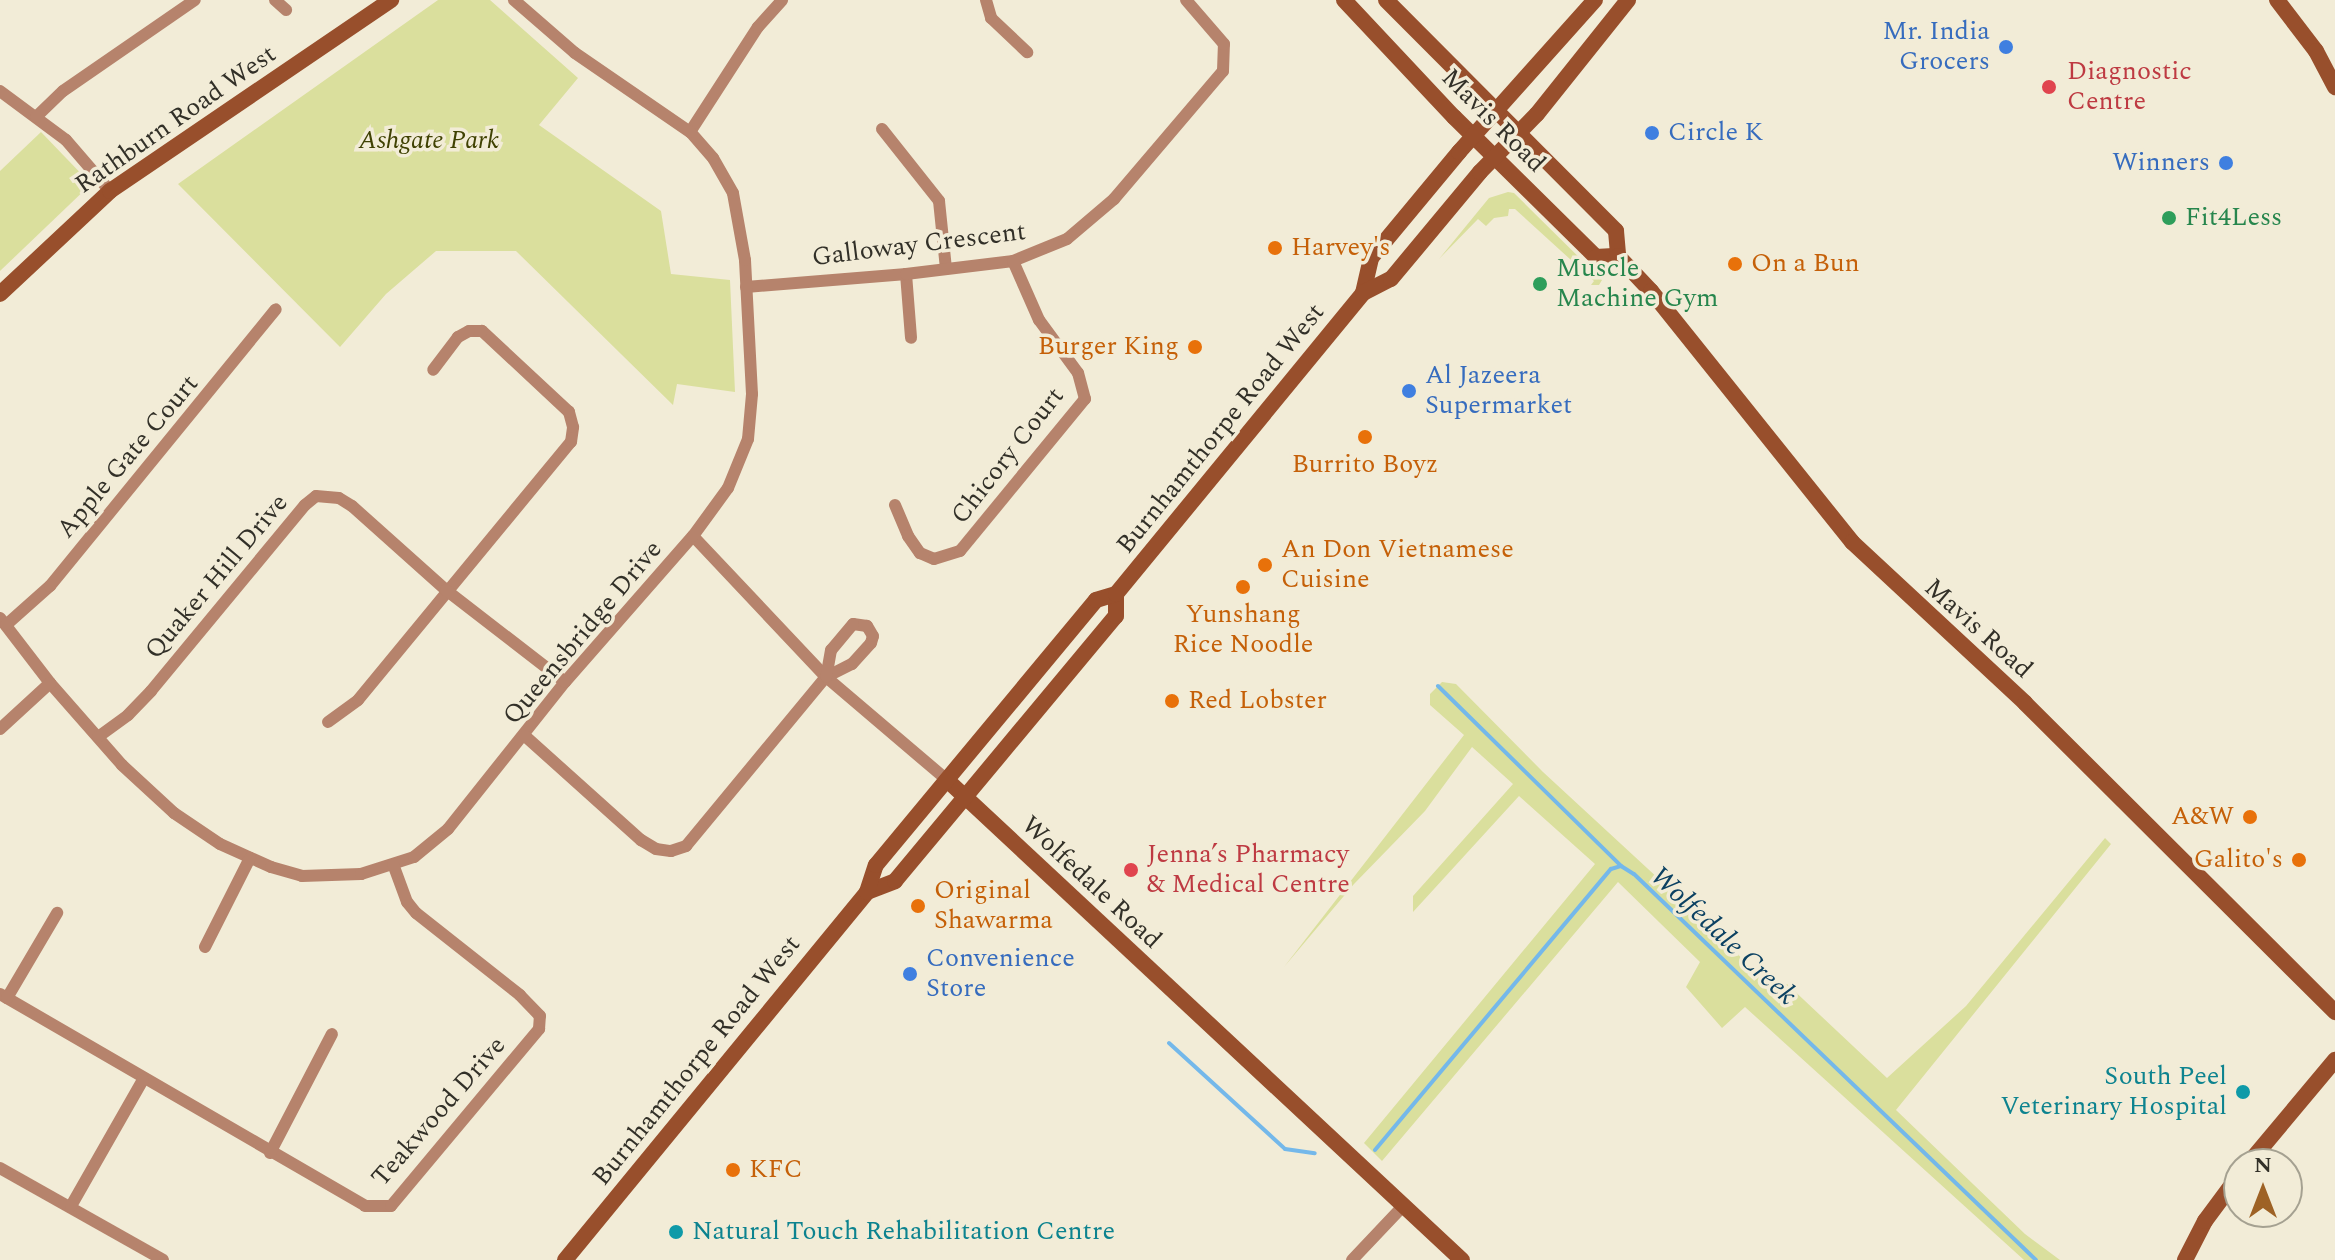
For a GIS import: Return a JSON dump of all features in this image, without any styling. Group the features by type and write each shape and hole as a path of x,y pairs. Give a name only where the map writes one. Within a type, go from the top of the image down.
{"main road":[{"name":"Rathburn Road West","path":"0,294 110,191 391,0"},
{"name":"Mavis Road","path":"1344,0 1474,137 1596,257 1618,256"},
{"name":"Mavis Road","path":"1386,0 1616,231 1618,256 1651,291 1852,542 2025,703 2335,1012"},
{"name":"Burnhamthorpe Road West","path":"1363,293 1371,258 1595,0"},
{"name":"Burnhamthorpe Road West","path":"565,1260 867,892 876,865 1096,600 1116,594 1363,293 1391,279 1628,0"},
{"path":"2277,0 2316,51 2335,87"},
{"name":"Burnhamthorpe Road West","path":"867,892 895,881 1116,616 1116,594"},
{"name":"Wolfedale Road","path":"947,780 1462,1260"},
{"path":"2261,1148 2335,1060"},
{"path":"2185,1260 2205,1221 2223,1197"}],"street":[{"path":"36,117 63,91 195,0"},
{"path":"275,0 286,10"},
{"name":"Queensbridge Drive","path":"3,621 50,683 122,765 174,813 220,844 302,876 361,874 414,857 448,829 565,682 693,536 728,488 748,439 752,394 746,287 740,219 733,193 713,158 690,132 575,53 514,0"},
{"path":"690,132 758,27 782,0"},
{"path":"986,0 991,18 1027,52"},
{"name":"Galloway Crescent","path":"746,287 906,274 1013,261 1067,239 1114,199 1223,71 1224,44 1186,0"},
{"path":"0,91 66,140 110,191"},
{"path":"882,129 939,201 946,269"},
{"name":"Chicory Court","path":"895,505 908,536 920,553 934,559 960,551 1085,399 1078,373 1039,320 1013,261"},
{"path":"906,274 911,338"},
{"name":"Apple Gate Court","path":"3,621 50,586 276,309"},
{"path":"328,722 358,700 571,442 573,427 569,412 482,331 469,331 458,337 433,370"},
{"name":"Quaker Hill Drive","path":"98,737 128,715 151,691 305,505 316,496 339,498 352,506 446,590 565,682"},
{"name":"Wolfedale Road","path":"693,536 826,677 947,780"},
{"path":"525,736 641,840 656,849 671,851 686,846 826,677 852,664 871,643 873,636 867,626 853,624 831,650 826,677"},
{"path":"0,729 50,683"},
{"path":"205,947 250,858"},
{"name":"Teakwood Drive","path":"4,996 143,1080 365,1206 391,1206 539,1029 540,1016 528,1001 416,913 407,902 393,864"},
{"path":"4,996 57,913"},
{"path":"270,1153 332,1034"},
{"path":"71,1206 143,1080"},
{"path":"0,1168 163,1260"},
{"path":"1352,1260 1404,1205"}],"green space":[{"name":"Ashgate Park","path":"438,0 490,0 578,78 539,125 661,211 671,274 730,280 735,392 677,384 673,405 516,251 436,251 386,294 340,347 178,184"},
{"path":"41,132 91,184 0,271 0,171"},
{"path":"1514,193 1602,280 1599,285 1591,285 1594,281 1515,209 1509,209 1508,216 1494,218 1486,226 1478,219 1439,259 1489,198"},
{"path":"1442,682 1456,684 1543,772 1725,940 1765,984 1787,984 1887,1078 1966,1006 2105,838 2111,844 1896,1110 2025,1234 2060,1260 2024,1260 1745,1007 1722,1028 1686,987 1700,962 1618,882 1382,1161 1364,1143 1595,864 1519,796 1413,912 1413,896 1513,784 1472,747 1425,811 1354,884 1284,967 1464,735 1430,705 1430,694"}],"waterway":[{"path":"1438,686 1621,866"},
{"name":"Wolfedale Creek","path":"1375,1150 1611,869 1621,866 1634,874 2036,1260"},
{"name":"Wolfedale Creek","path":"1169,1043 1285,1149 1315,1153"}],"place":[{"name":"Mr. India Grocers","path":"2006,47"},
{"name":"Diagnostic Centre","path":"2049,87"},
{"name":"Circle K","path":"1652,133"},
{"name":"Winners","path":"2226,163"},
{"name":"Fit4Less","path":"2169,218"},
{"name":"Harvey's","path":"1275,248"},
{"name":"On a Bun","path":"1735,264"},
{"name":"Muscle Machine Gym","path":"1540,284"},
{"name":"Burger King","path":"1195,347"},
{"name":"Al Jazeera Supermarket","path":"1409,391"},
{"name":"Burrito Boyz","path":"1365,437"},
{"name":"An Don Vietnamese Cuisine","path":"1265,565"},
{"name":"Yunshang Rice Noodle","path":"1243,587"},
{"name":"Red Lobster","path":"1172,701"},
{"name":"A&W","path":"2250,817"},
{"name":"Galito's","path":"2299,860"},
{"name":"Jenna’s Pharmacy & Medical Centre","path":"1131,870"},
{"name":"Original Shawarma","path":"918,906"},
{"name":"Convenience Store","path":"910,974"},
{"name":"South Peel Veterinary Hospital","path":"2243,1092"},
{"name":"KFC","path":"733,1170"},
{"name":"Natural Touch Rehabilitation Centre","path":"676,1232"}]}
